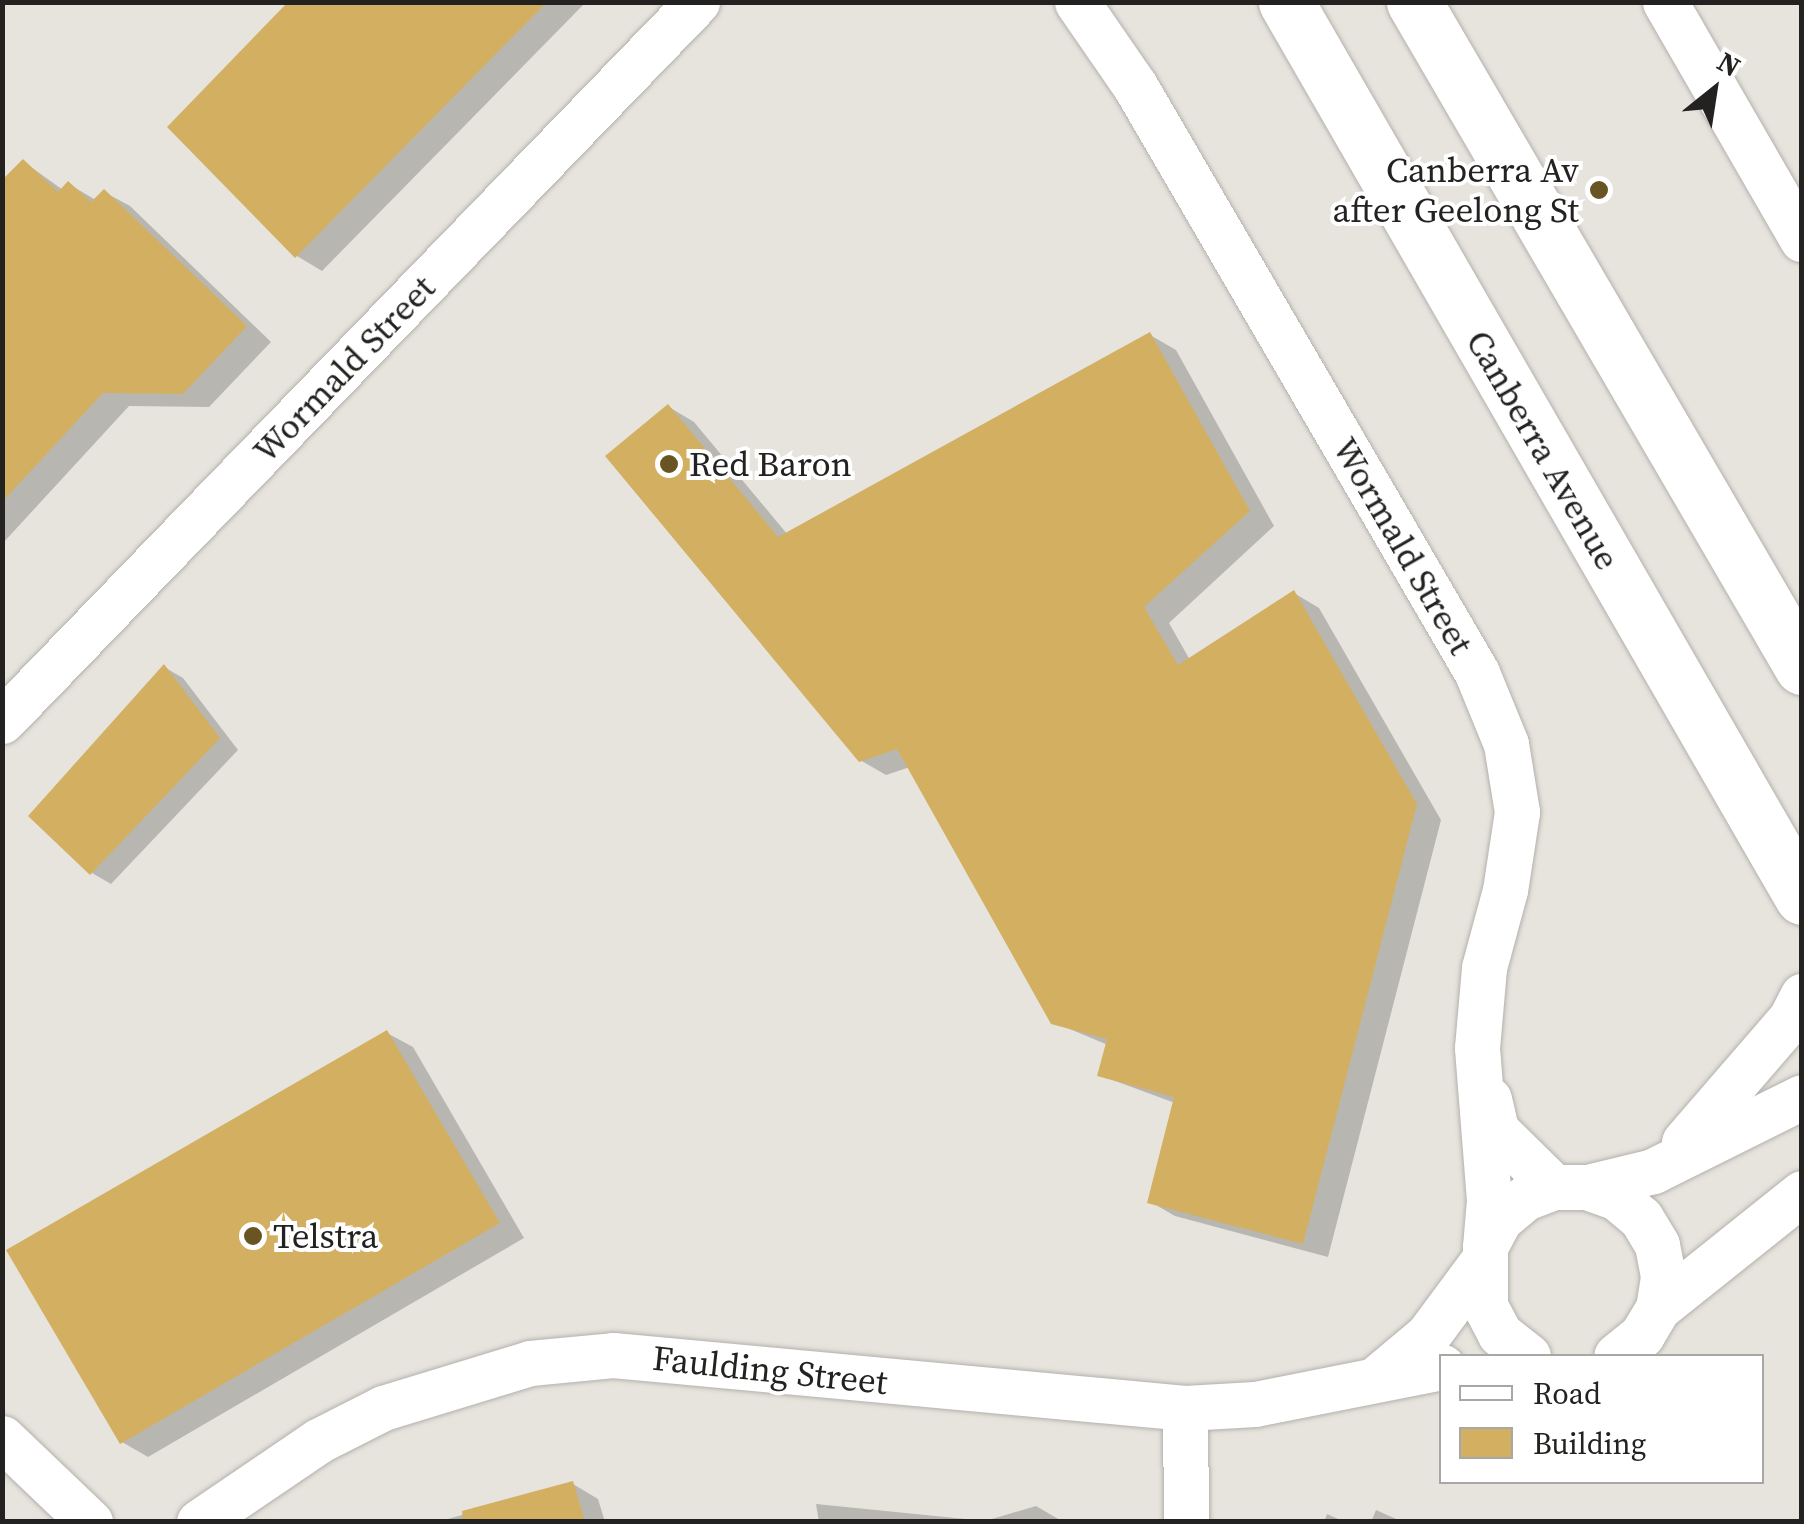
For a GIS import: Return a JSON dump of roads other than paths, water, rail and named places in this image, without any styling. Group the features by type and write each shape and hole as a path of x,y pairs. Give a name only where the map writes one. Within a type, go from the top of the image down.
{"highway":[{"path":"1414,2 1802,667"},
{"name":"Canberra Avenue","path":"1287,4 1802,897"}],"street":[{"name":"Wormald Street","path":"1076,2 1136,86 1477,673 1506,744 1516,812 1505,890 1484,968 1477,1048 1489,1200 1483,1255 1485,1306 1500,1334 1525,1354"},
{"name":"Wormald Street","path":"1100,2 1136,86"},
{"path":"1666,2 1802,239"},
{"name":"Wormald Street","path":"2,721 690,7"},
{"path":"1774,850 1802,909"},
{"path":"1654,1171 1707,1122 1792,1018 1802,996"},
{"name":"Wormald Street","path":"1477,1048 1496,1130 1570,1187 1617,1198 1641,1218 1657,1246 1658,1308"},
{"path":"1570,1187 1654,1171 1802,1097"},
{"name":"Faulding Street","path":"1378,1376 1428,1335 1483,1255 1500,1219 1524,1198 1570,1187"},
{"path":"1618,1354 1642,1335 1658,1308 1798,1197"},
{"name":"Faulding Street","path":"198,1522 318,1441 384,1408 530,1364 633,1357 1185,1408 1254,1404 1378,1376 1439,1368"},
{"path":"1185,1408 1186,1522"},
{"path":"2,1438 90,1522"}],"place":[{"name":"Canberra Av after Geelong St","path":"1599,190"},
{"name":"Red Baron","path":"669,464"},
{"name":"Telstra","path":"253,1236"}]}
